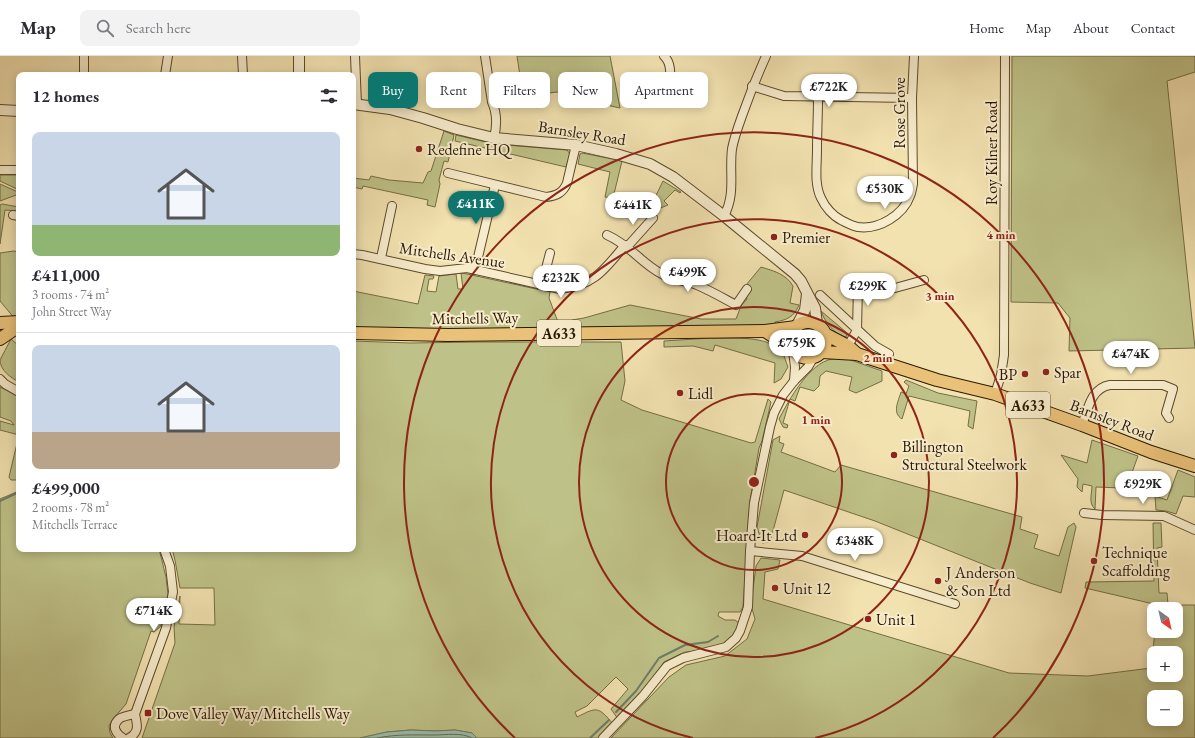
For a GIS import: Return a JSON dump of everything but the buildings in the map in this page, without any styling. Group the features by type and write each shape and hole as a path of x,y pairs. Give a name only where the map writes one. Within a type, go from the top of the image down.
{"main road":[{"path":"0,324 16,322"},
{"path":"764,331 800,357 805,358 818,355 826,344 825,334 817,324 806,322 796,326 790,335 792,350"},
{"name":"Mitchells Way","path":"356,333 448,335 764,331 796,326"},
{"path":"0,339 16,328"},
{"name":"Barnsley Road","path":"825,334 848,346 858,354"},
{"name":"Barnsley Road","path":"818,355 858,354 930,378 995,394 1082,425 1151,452 1195,466"}],"street":[{"path":"84,56 84,72"},
{"path":"165,72 168,56"},
{"path":"242,56 243,72"},
{"path":"299,56 299,72"},
{"path":"355,56 355,72"},
{"path":"485,56 492,102 495,108 496,126 494,138"},
{"path":"664,56 668,60 670,72"},
{"path":"724,216 729,206 732,193 732,149 752,86 766,56"},
{"name":"Rose Grove","path":"818,98 816,176 821,198 832,214 848,224 858,227 868,227 888,221 898,214 905,206 910,196 913,184 912,98 914,56"},
{"name":"Roy Kilner Road","path":"995,394 1001,375 1004,355 1005,56"},
{"path":"752,86 784,96 818,98 912,98"},
{"name":"Barnsley Road","path":"356,104 390,109 494,138 576,145 609,152 650,164 673,177 724,216 795,274 801,281 815,308 817,324"},
{"path":"0,110 16,111"},
{"path":"448,173 546,198 556,195 565,189 576,145"},
{"path":"0,170 16,170"},
{"path":"476,270 495,185"},
{"path":"381,258 392,206"},
{"name":"Mitchells Avenue","path":"356,254 381,258 425,269 440,271 455,268 467,268 560,289 576,287 584,284 599,274 653,218"},
{"path":"607,235 618,240 662,274 696,285 715,293 736,305 747,289"},
{"path":"542,284 550,253"},
{"path":"848,346 857,330 858,289 895,288 923,278 926,289"},
{"path":"796,326 805,310 807,294"},
{"path":"820,295 875,346 889,354"},
{"path":"792,350 795,367 794,381"},
{"path":"603,738 643,696 666,666 689,656 719,650 736,638 743,624 748,607 750,551 754,503 761,464 774,413 783,395 818,355"},
{"path":"0,379 5,384 16,390"},
{"path":"1082,425 1095,392 1102,386 1110,385 1163,385 1173,389 1166,413 1169,418"},
{"path":"1084,513 1102,515 1164,516 1195,530"},
{"path":"750,551 802,556 955,604"},
{"path":"130,738 134,736 137,728 135,714 166,628 173,592 170,566 165,552"},
{"path":"123,738 116,732 116,723 119,719 135,714"}],"green space":[{"path":"517,56 610,56 620,108 612,106 612,72 558,72 558,92 550,93 550,72 519,72"},
{"path":"1012,56 1195,56 1195,72 1167,81 1195,348 1069,351 1070,318 1058,303 1011,302"},
{"path":"444,131 454,135 448,162 444,161 439,180 440,184 435,207 427,205 428,200 363,186 362,189 356,188 356,178 369,180 371,176 389,180 423,183 428,172 431,171"},
{"path":"456,135 494,144 567,150 570,154 566,167 455,141"},
{"path":"582,153 622,161 613,198 605,197 610,172 578,164 580,154"},
{"path":"0,175 16,175 16,189 0,181"},
{"path":"663,181 681,192 680,193 675,190 664,201 668,205 653,211 649,210"},
{"path":"0,184 16,191 16,195 0,201"},
{"path":"0,205 16,206 16,211 5,210 0,244"},
{"path":"16,251 15,319 0,301 0,253"},
{"path":"761,267 770,270 779,274 790,282 793,286 790,303 799,305 795,312 787,319 775,322 775,326 474,330 356,328 356,292 418,304 425,275 434,276 433,279 429,279 427,291 436,292 439,276 456,274 458,289 463,289 461,273 550,292 549,298 558,322 569,322 630,305 701,319 736,319 741,306 747,299 746,295 752,290 746,285"},
{"path":"821,311 846,332 847,336 842,338 835,332 827,323"},
{"path":"807,330 815,333 818,341 815,349 807,352 799,349 796,341 799,333"},
{"path":"739,338 759,340 768,343 776,347 782,353 788,367 781,379 774,383 775,363 715,345 713,351 693,346 664,347 664,341"},
{"path":"11,339 16,343 16,380 6,373 0,364 0,360"},
{"path":"356,341 410,343 621,342 625,381 621,400 642,410 751,443 755,442 768,399 771,402 759,448 750,501 743,607 740,612 719,612 718,616 725,620 735,620 739,623 736,633 723,645 706,650 685,652 664,662 643,691 618,719 611,709 628,689 616,677 587,706 575,712 577,717 589,711 597,710 608,718 613,724 599,738 477,738 472,733 455,730 411,730 387,732 360,738 142,738 175,643 174,627 180,596 179,624 215,625 214,588 180,588 173,552 356,552"},
{"path":"845,358 882,371 882,381 856,393 849,390 852,377 826,371 820,376 819,386 814,391 800,387 795,401 790,399 815,367 832,359"},
{"path":"906,380 938,393 977,401 973,429 968,426 970,411 909,396 902,419 899,417 896,410 897,403 901,392 906,394 909,386 904,382"},
{"path":"0,387 16,395 16,434 0,430 0,421 14,425 11,421 0,417"},
{"path":"790,400 783,423 788,425 787,428 783,427 779,419"},
{"path":"780,436 779,442 784,444 781,452 835,472 841,465 1022,517 1020,529 1038,535 1034,548 1059,556 1068,527 1074,523 1076,527 1061,593 1030,583 875,521 784,490 770,542 762,543 757,527 773,440"},
{"path":"1092,440 1138,456 1127,486 1122,488 1096,487 1095,509 1091,501 1092,486 1083,484 1082,492 1077,487 1078,479 1061,455 1087,463"},
{"path":"16,448 16,480 11,480 9,477"},
{"path":"1178,470 1195,477 1195,497 1183,496 1176,514 1156,510 1155,496 1167,500"},
{"path":"16,492 16,552 160,552 166,577 168,594 161,626 154,632 151,631 126,704 109,726 110,733 113,738 0,738 0,499"},
{"path":"1153,523 1161,523 1162,547 1157,548 1159,593 1167,593 1168,602 1147,602 1085,588 1086,582 1154,581"},
{"path":"761,558 780,560 778,569 765,572 763,599 1009,673 1088,676 1147,669 1147,682 1183,682 1183,646 1153,646 1154,638 1183,638 1183,605 1195,605 1195,738 611,738 669,677 686,665 725,656 747,639 755,619 751,605 756,566"}],"water":[{"path":"411,730 455,730 472,733 477,738 360,738 387,732"}],"waterway":[{"path":"0,501 16,493"},
{"path":"616,712 636,691 659,658 685,645 708,642 718,636"},
{"path":"590,738 609,720"}],"place":[{"name":"Redefine HQ","path":"419,149"},
{"name":"Premier","path":"774,237"},
{"name":"Spar","path":"1046,372"},
{"name":"BP","path":"1025,374"},
{"name":"Lidl","path":"680,393"},
{"name":"Billington Structural Steelwork","path":"894,455"},
{"name":"Hoard-It Ltd","path":"805,535"},
{"name":"Technique Scaffolding","path":"1094,561"},
{"name":"J Anderson & Son Ltd","path":"938,581"},
{"name":"Unit 12","path":"775,588"},
{"name":"Unit 1","path":"868,619"},
{"name":"Dove Valley Way/Mitchells Way","path":"148,713"}]}
